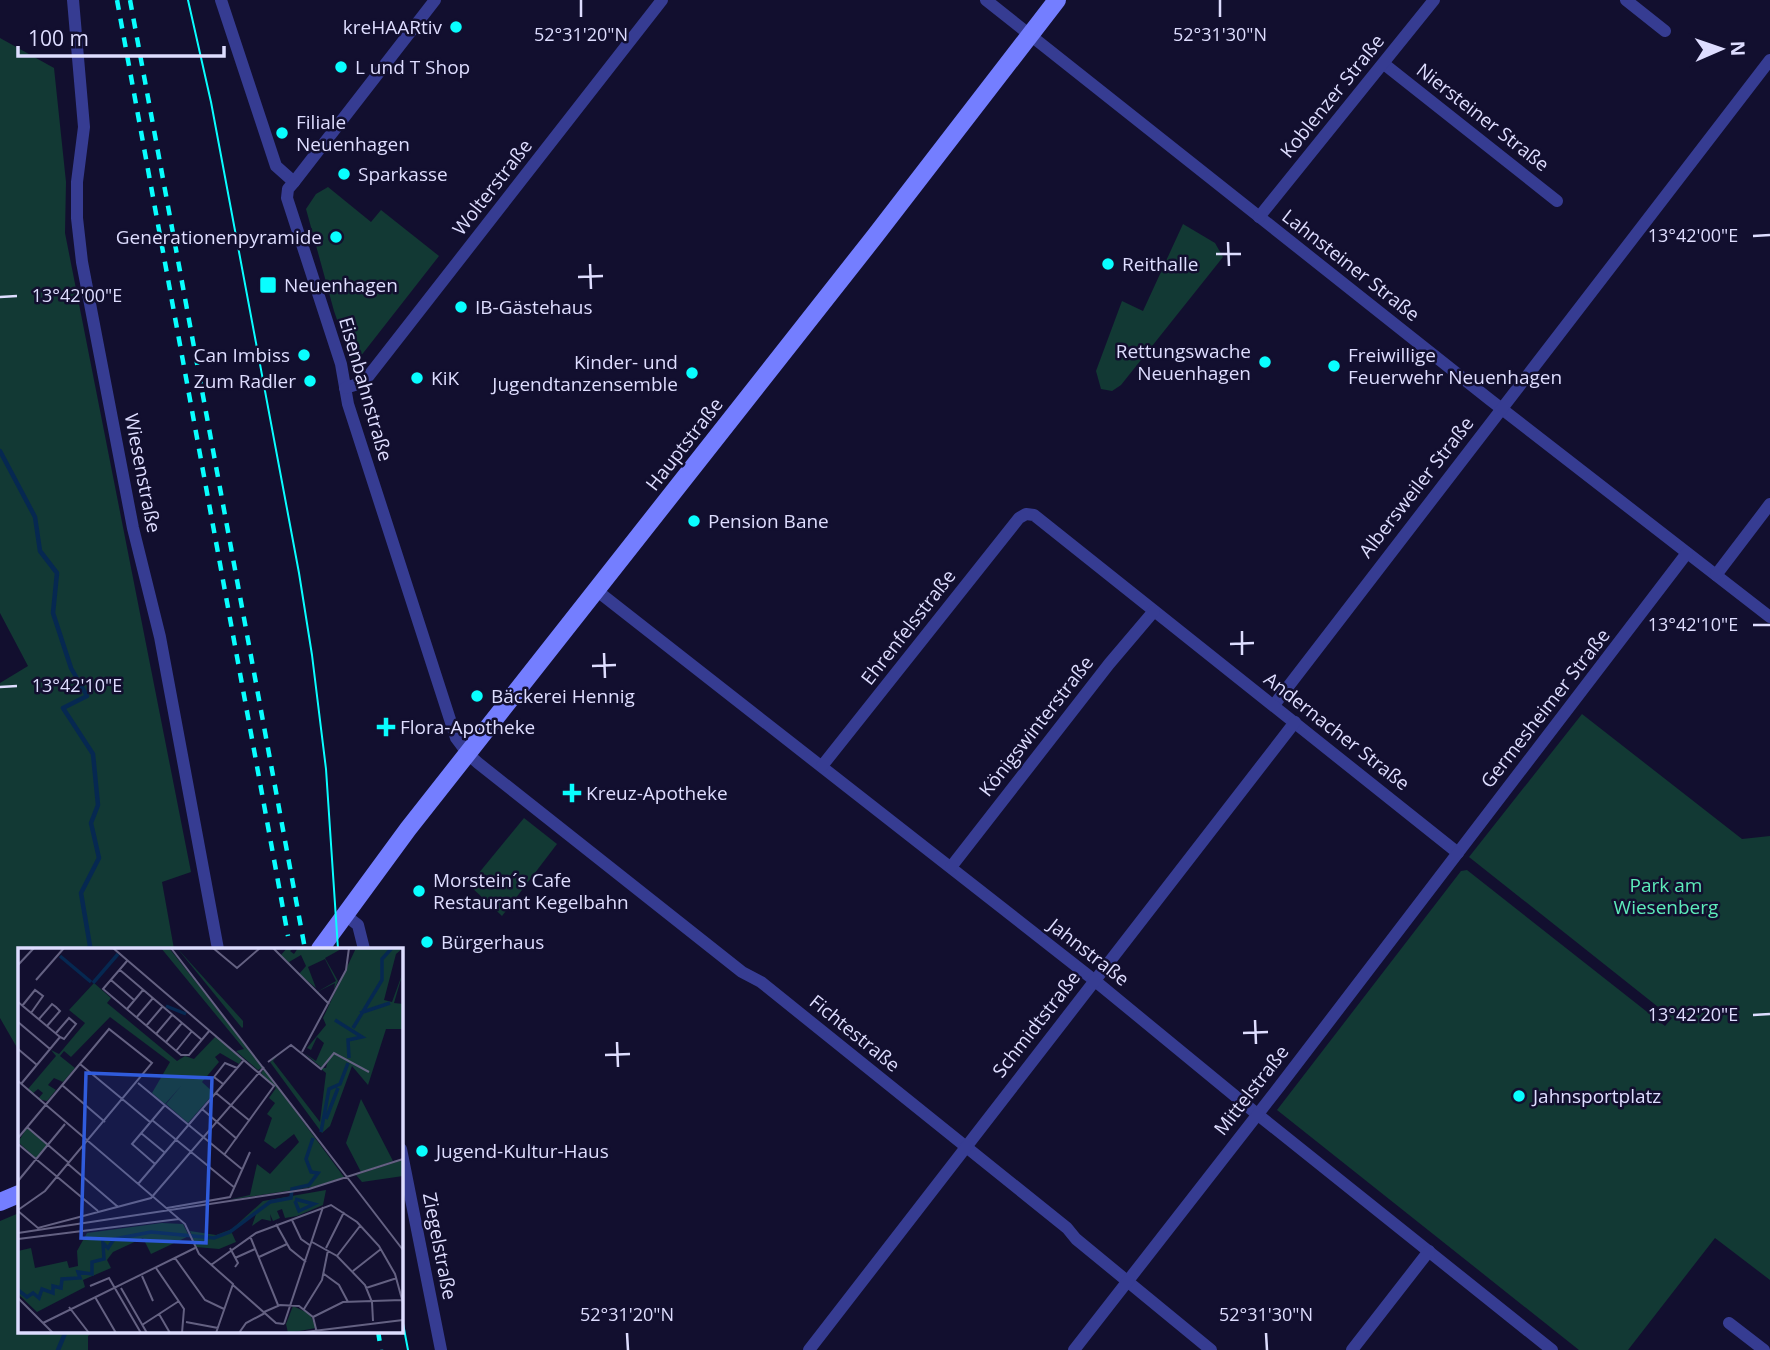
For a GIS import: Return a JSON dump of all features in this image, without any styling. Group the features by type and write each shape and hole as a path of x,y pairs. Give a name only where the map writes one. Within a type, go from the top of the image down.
{"main road":[{"name":"Hauptstraße","path":"321,948 401,837 1057,0"},
{"path":"0,1202 18,1194"}],"street":[{"name":"Wiesenstraße","path":"73,0 84,127 77,183 77,218 82,262 133,528 160,638 218,948"},
{"path":"221,0 276,166 294,182 435,0"},
{"name":"Wolterstraße","path":"345,388 367,378 662,0"},
{"name":"Lahnsteiner Straße","path":"986,0 1501,408 1770,617"},
{"name":"Koblenzer Straße","path":"1259,217 1434,0"},
{"path":"1626,0 1665,31"},
{"name":"Albersweiler Straße","path":"1274,705 1770,60"},
{"name":"Niersteiner Straße","path":"1384,64 1558,201"},
{"name":"Eisenbahnstraße","path":"294,182 288,189 286,198 341,364 345,388 456,738 468,754"},
{"path":"1716,575 1770,504"},
{"name":"Andernacher Straße","path":"1026,514 1034,515 1458,853"},
{"name":"Ehrenfelsstraße","path":"822,766 1019,518 1026,514"},
{"name":"Germesheimer Straße","path":"1458,853 1687,553"},
{"name":"Jahnstraße","path":"596,590 1094,980 1552,1350"},
{"name":"Königswinterstraße","path":"951,867 1109,664 1154,611"},
{"name":"Schmidtstraße","path":"809,1350 1295,722"},
{"name":"Fichtestraße","path":"468,754 966,1146 1211,1350"},
{"name":"Mittelstraße","path":"1074,1350 1458,853"},
{"path":"345,915 358,925 364,948"},
{"name":"Ziegelstraße","path":"402,1154 441,1350"},
{"path":"1352,1350 1429,1251"},
{"path":"1730,1323 1764,1350"}],"green space":[{"path":"0,38 54,68 66,182 65,233 191,872 162,882 174,948 18,948 18,1049 0,1018 0,683 28,666 0,613"},
{"path":"328,187 371,222 381,210 439,256 353,366 334,311 306,209 316,194"},
{"path":"1183,224 1215,243 1223,257 1121,385 1112,391 1101,389 1096,371 1122,301 1143,311"},
{"name":"Jahnsportplatz","path":"1582,714 1742,839 1770,836 1770,1280 1715,1238 1628,1350 1579,1350 1277,1110 1461,871 1467,870 1665,1026 1672,1018 1469,857"},
{"path":"524,818 557,844 502,916 469,885"},
{"path":"18,1213 18,1332 93,1332 88,1336 88,1350 0,1350 0,1221"}],"waterway":[{"path":"0,451 35,517 40,551 57,573 53,613 71,668 87,696 63,708 93,754 98,805 91,823 99,858 81,893 89,948"},
{"path":"58,1350 66,1332"}],"tram line":[{"path":"188,0 211,102 312,655 326,769 338,948"},
{"path":"402,1318 408,1350"}],"railway":[{"path":"117,0 288,936"},
{"path":"130,0 305,948"},
{"path":"378,1332 381,1350"}],"place":[{"name":"kreHAARtiv","path":"456,27"},
{"name":"L und T Shop","path":"341,67"},
{"name":"Filiale Neuenhagen","path":"282,133"},
{"name":"Sparkasse","path":"344,174"},
{"name":"Generationenpyramide","path":"336,237"},
{"name":"Reithalle","path":"1108,264"},
{"name":"Neuenhagen","path":"268,285"},
{"name":"IB-Gästehaus","path":"461,307"},
{"name":"Can Imbiss","path":"304,355"},
{"name":"Rettungswache Neuenhagen","path":"1265,362"},
{"name":"Freiwillige Feuerwehr Neuenhagen","path":"1334,366"},
{"name":"Kinder- und Jugendtanzensemble","path":"692,373"},
{"name":"KiK","path":"417,378"},
{"name":"Zum Radler","path":"310,381"},
{"name":"Pension Bane","path":"694,521"},
{"name":"Bäckerei Hennig","path":"477,696"},
{"name":"Flora-Apotheke","path":"386,727"},
{"name":"Kreuz-Apotheke","path":"572,793"},
{"name":"Morstein´s Cafe Restaurant Kegelbahn","path":"419,891"},
{"name":"Bürgerhaus","path":"427,942"},
{"name":"Jahnsportplatz","path":"1519,1096"},
{"name":"Jugend-Kultur-Haus","path":"422,1151"}],"park label":[{"name":"Park am Wiesenberg","path":"1666,896"}]}
